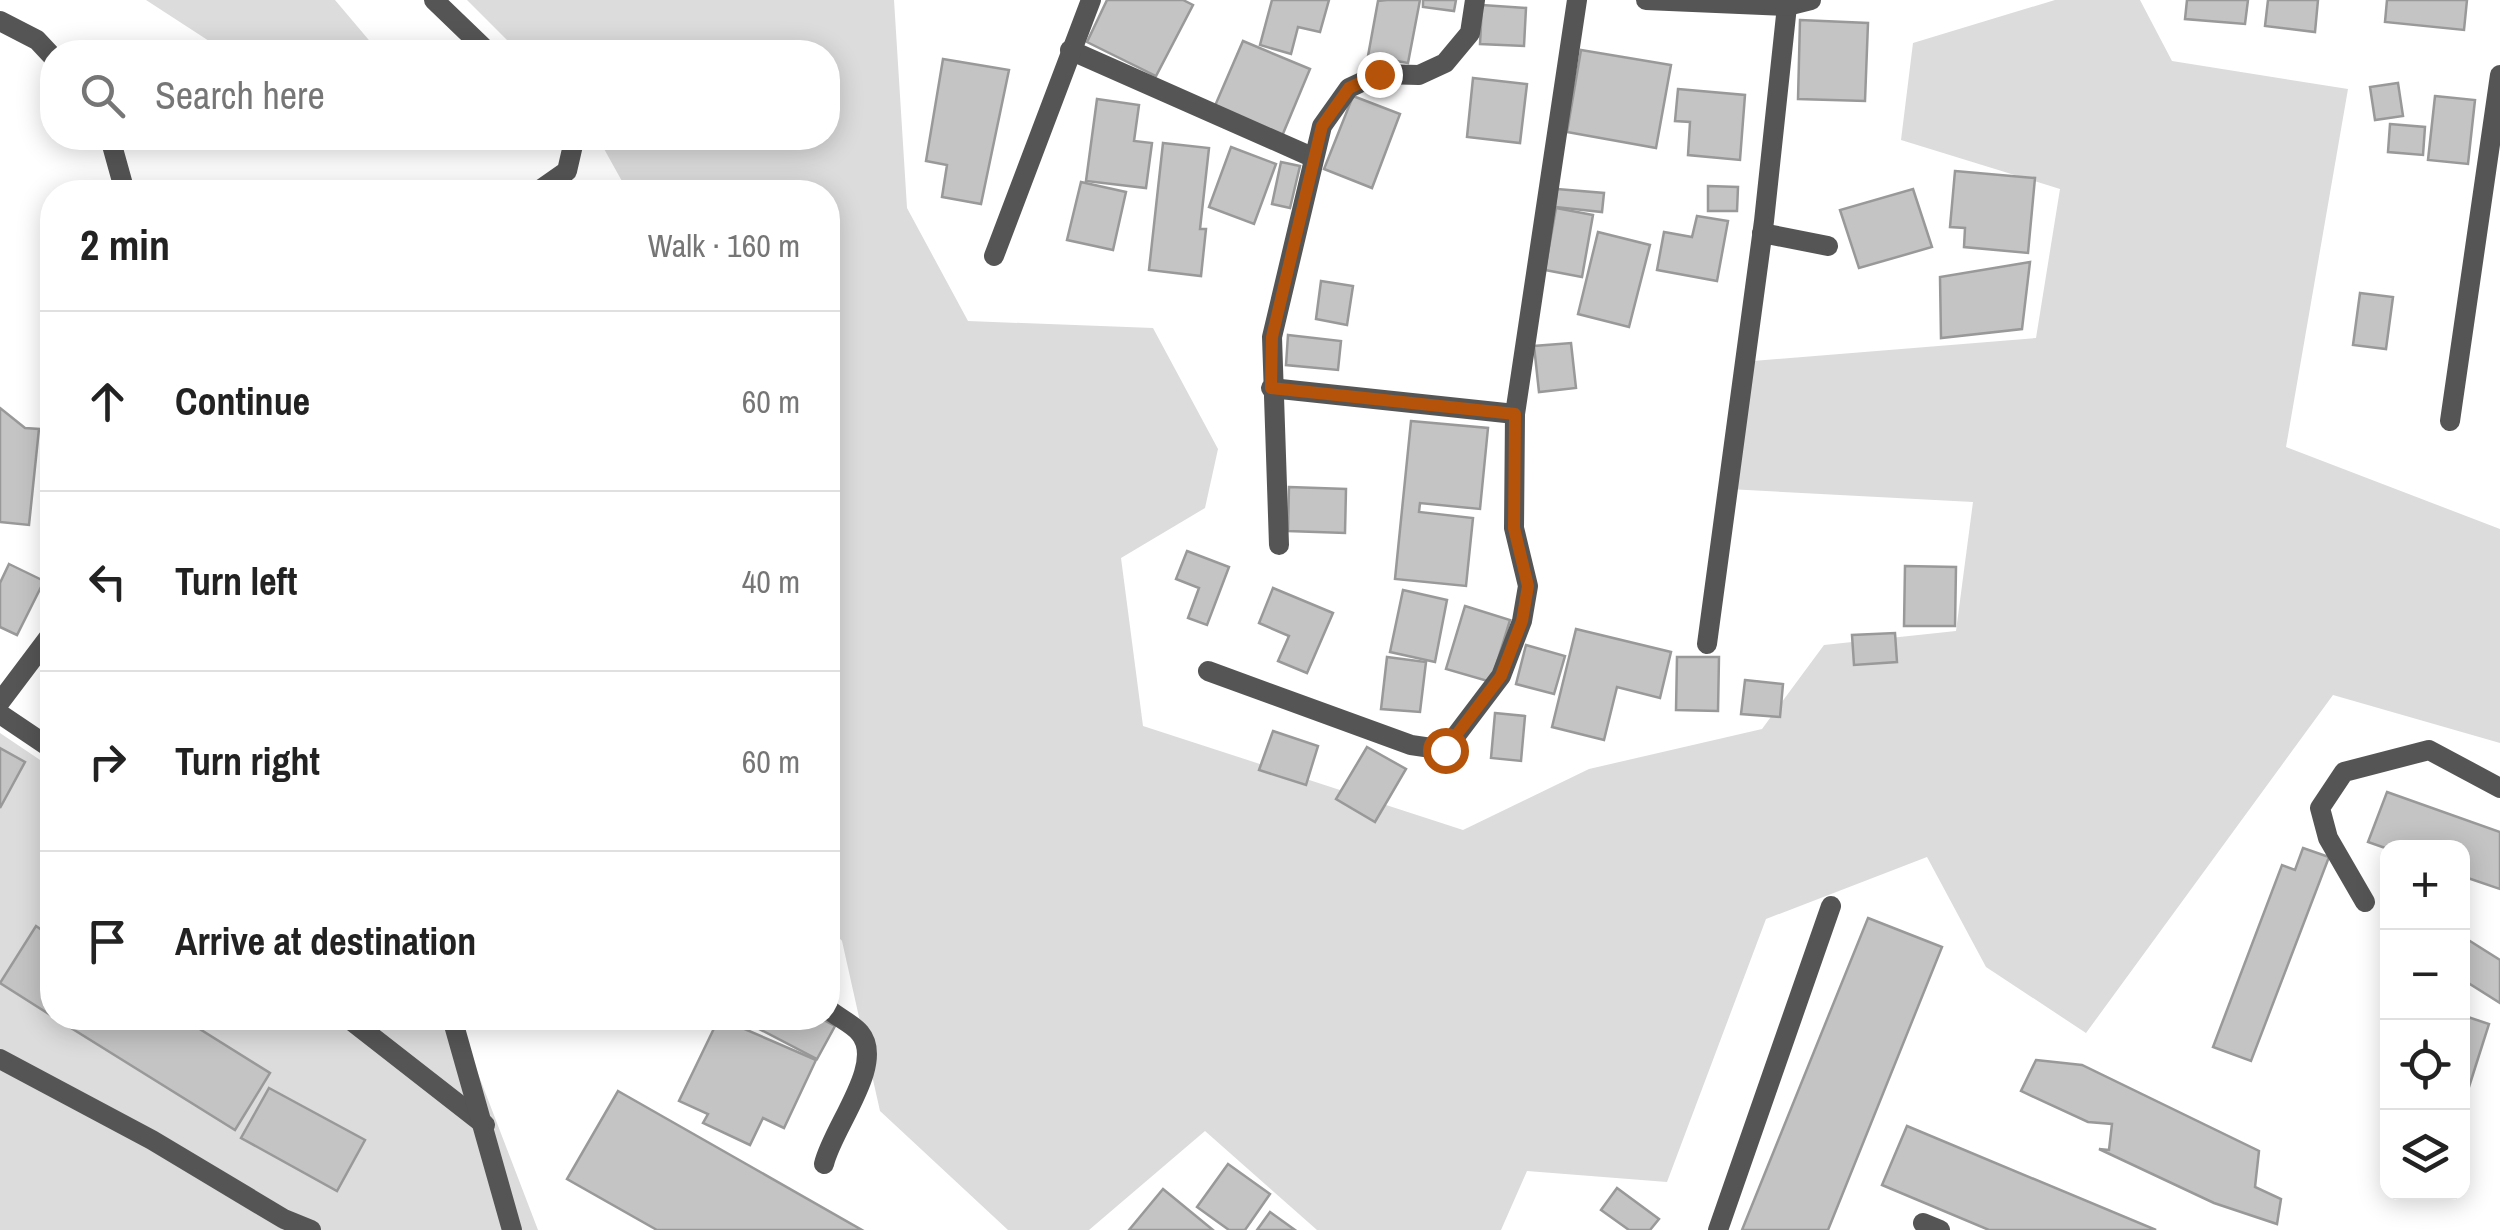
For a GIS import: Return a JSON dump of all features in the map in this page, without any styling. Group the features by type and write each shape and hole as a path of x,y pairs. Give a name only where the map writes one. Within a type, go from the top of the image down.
{"street":[{"path":"434,0 476,40"},
{"path":"994,256 1091,0"},
{"path":"1280,545 1272,337 1322,126 1349,88 1379,74 1419,75 1445,64 1470,32 1475,0"},
{"path":"1208,671 1411,745 1445,750 1501,676 1522,621 1528,586 1514,528 1515,414 1577,0"},
{"path":"1646,0 1787,6 1811,0"},
{"path":"1707,644 1762,233 1787,6"},
{"path":"0,21 40,42"},
{"path":"1070,50 1312,158"},
{"path":"2450,421 2500,74"},
{"path":"113,150 122,180"},
{"path":"556,180 568,172 572,150"},
{"path":"1762,233 1828,246"},
{"path":"1271,388 1515,414"},
{"path":"0,702 40,649"},
{"path":"0,714 40,741"},
{"path":"2365,902 2328,838 2320,808 2344,772 2428,750 2500,788"},
{"path":"1718,1230 1831,906"},
{"path":"824,1164 829,1140 865,1077 869,1058 861,1033 840,1018"},
{"path":"364,1030 486,1124"},
{"path":"456,1030 486,1124 512,1230"},
{"path":"0,1059 152,1140 284,1220 310,1230"}],"shaded area":[{"path":"146,0 335,0 369,40 208,40"},
{"path":"467,0 894,0 907,208 968,321 1153,328 1218,449 1205,508 1121,558 1143,726 1463,830 1589,769 1762,729 1824,645 1956,631 1973,502 1728,489 1741,362 2036,338 2060,189 1901,140 1913,43 2055,0 2140,0 2172,61 2348,89 2286,447 2500,529 2500,743 2333,695 2086,1033 1986,967 1927,857 1766,919 1667,1182 1527,1171 1501,1230 1317,1230 1205,1131 1089,1230 1008,1230 880,1111 840,939 840,180 621,180 605,150 840,150 840,40 507,40"},
{"path":"0,733 40,760 40,1030 453,1030 464,1037 538,1230 0,1230"}],"building":[{"path":"1107,0 1183,0 1193,5 1156,76 1087,42"},
{"path":"1272,0 1329,0 1320,32 1298,27 1291,54 1260,45"},
{"path":"1420,0 1408,63 1368,56 1378,1"},
{"path":"1423,0 1456,0 1454,11 1423,7"},
{"path":"2187,0 2248,0 2245,24 2185,19"},
{"path":"2268,0 2318,0 2315,32 2265,26"},
{"path":"2387,0 2467,0 2464,30 2385,22"},
{"path":"1482,5 1526,8 1524,46 1480,44"},
{"path":"1800,20 1868,23 1865,101 1798,99"},
{"path":"1243,41 1310,69 1282,136 1214,108"},
{"path":"1581,50 1671,65 1656,148 1567,132"},
{"path":"943,59 1009,70 981,204 942,197 947,165 926,161"},
{"path":"1473,78 1527,84 1520,143 1467,137"},
{"path":"2398,83 2403,116 2375,120 2370,87"},
{"path":"1678,89 1745,95 1740,160 1688,155 1690,122 1675,121"},
{"path":"1353,96 1400,114 1372,188 1324,169"},
{"path":"2435,96 2475,100 2468,164 2428,160"},
{"path":"1097,99 1139,105 1134,141 1152,143 1146,188 1086,181"},
{"path":"2390,124 2425,127 2423,155 2388,152"},
{"path":"1163,143 1209,148 1200,229 1206,229 1201,276 1149,270"},
{"path":"1231,147 1276,164 1254,224 1209,207"},
{"path":"1281,162 1300,166 1290,208 1272,204"},
{"path":"1955,171 2035,178 2028,253 1964,247 1965,228 1950,227"},
{"path":"1081,182 1126,192 1113,250 1067,240"},
{"path":"1708,186 1738,187 1737,211 1708,211"},
{"path":"1557,189 1604,193 1602,212 1555,207"},
{"path":"1913,189 1932,247 1859,268 1840,210"},
{"path":"1556,208 1593,215 1582,277 1545,270"},
{"path":"1697,216 1728,221 1717,281 1657,270 1664,232 1692,237"},
{"path":"1598,232 1650,245 1629,327 1578,314"},
{"path":"2030,262 2022,329 1941,338 1940,277"},
{"path":"1321,281 1353,286 1347,325 1316,319"},
{"path":"2360,293 2393,297 2386,349 2353,345"},
{"path":"1288,335 1341,341 1338,370 1286,365"},
{"path":"1571,343 1576,388 1539,392 1534,346"},
{"path":"0,408 25,428 39,429 29,525 0,522"},
{"path":"1411,421 1488,428 1480,509 1420,503 1419,512 1473,518 1466,586 1395,579"},
{"path":"1289,487 1346,489 1345,533 1288,531"},
{"path":"1187,551 1229,567 1207,625 1188,618 1199,588 1176,579"},
{"path":"9,564 40,579 40,589 17,635 0,627 0,583"},
{"path":"1905,566 1956,567 1955,626 1904,626"},
{"path":"1273,588 1333,613 1307,673 1278,661 1289,636 1259,623"},
{"path":"1403,590 1447,600 1435,662 1390,652"},
{"path":"1465,606 1510,620 1491,682 1446,669"},
{"path":"1576,629 1671,652 1660,698 1617,687 1604,740 1552,727"},
{"path":"1895,633 1897,662 1854,665 1852,635"},
{"path":"1526,645 1565,656 1554,694 1516,684"},
{"path":"1387,657 1426,662 1420,712 1381,709"},
{"path":"1677,657 1719,657 1718,711 1676,710"},
{"path":"1745,680 1783,684 1780,717 1741,714"},
{"path":"1495,713 1525,716 1521,761 1491,758"},
{"path":"1273,731 1318,746 1306,785 1259,770"},
{"path":"1367,747 1406,769 1375,822 1336,799"},
{"path":"0,748 25,762 0,808"},
{"path":"2387,792 2500,832 2500,889 2470,879 2470,840 2380,840 2380,846 2368,842"},
{"path":"2303,848 2329,857 2251,1061 2213,1047 2282,865 2295,870"},
{"path":"1868,918 1942,947 1828,1230 1742,1230"},
{"path":"36,926 40,929 40,1008 0,983"},
{"path":"2470,941 2500,960 2500,1003 2470,984"},
{"path":"2470,1018 2489,1024 2470,1084"},
{"path":"74,1030 201,1030 270,1073 235,1130"},
{"path":"713,1030 747,1030 816,1060 784,1128 763,1118 750,1145 703,1123 708,1114 679,1101"},
{"path":"761,1030 833,1030 817,1059"},
{"path":"2036,1060 2082,1065 2259,1151 2255,1187 2281,1199 2277,1224 2214,1203 2099,1149 2109,1150 2112,1124 2088,1122 2021,1091"},
{"path":"269,1088 365,1140 337,1191 241,1138"},
{"path":"618,1091 862,1230 657,1230 567,1179"},
{"path":"1907,1126 2156,1230 1989,1230 1882,1185"},
{"path":"1228,1164 1270,1194 1245,1230 1229,1230 1197,1207"},
{"path":"1617,1188 1659,1219 1650,1230 1629,1230 1601,1210"},
{"path":"1163,1189 1213,1230 1129,1230"},
{"path":"1270,1212 1295,1230 1257,1230"}],"route":[{"path":"1379,74 1349,88 1322,126 1272,337 1271,388 1515,414 1514,528 1528,586 1522,621 1501,676 1445,750"}]}
